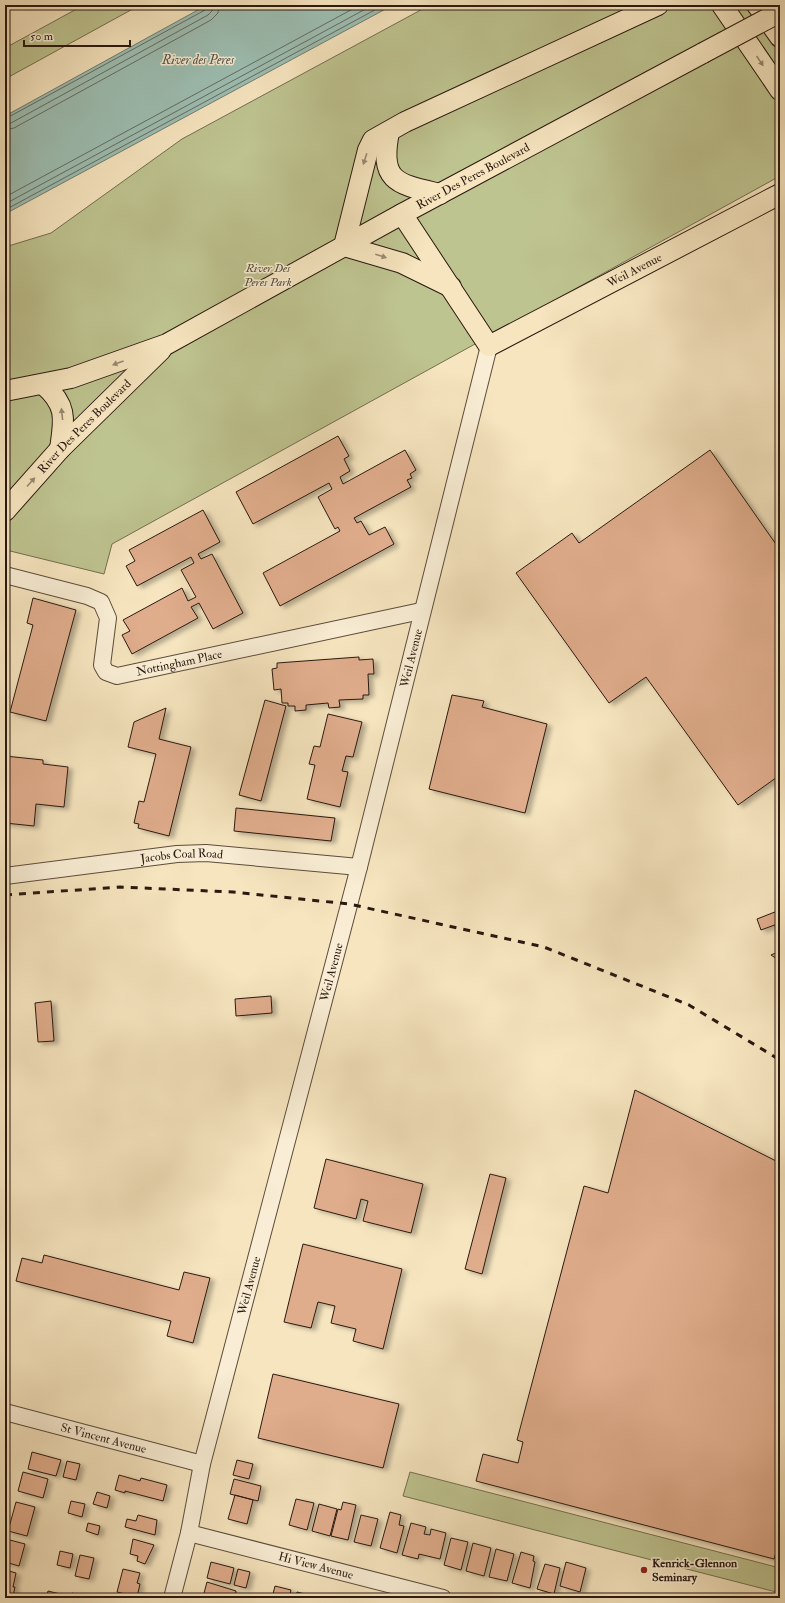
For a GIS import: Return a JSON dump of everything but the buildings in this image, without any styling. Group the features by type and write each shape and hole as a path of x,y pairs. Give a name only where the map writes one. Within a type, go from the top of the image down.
{"main road":[{"path":"451,287 402,263 344,246 368,150 373,140 405,122 658,5"},
{"path":"722,5 780,90"},
{"path":"757,5 780,37"},
{"name":"River Des Peres Boulevard","path":"5,391 44,385 95,371 167,344 402,214 780,12"},
{"path":"389,132 385,152 387,166 394,179 406,186 440,194"},
{"name":"Weil Avenue","path":"489,346 780,194"},
{"path":"402,214 489,346"},
{"name":"River Des Peres Boulevard","path":"5,511 60,449 113,395 167,344"},
{"path":"44,385 55,394 61,404 63,430 60,449"}],"street":[{"name":"Weil Avenue","path":"172,1598 189,1533 202,1464 358,867 421,611 489,346"},
{"name":"Nottingham Place","path":"5,575 87,596 101,602 108,618 102,665 106,672 117,676 421,611"},
{"name":"Jacobs Coal Road","path":"5,876 177,854 206,853 358,867"},
{"name":"St Vincent Avenue","path":"5,1412 202,1464"},
{"name":"Hi View Avenue","path":"189,1533 443,1598"}],"green space":[{"path":"84,5 140,5 5,79 5,48"},
{"name":"River Des Peres Park","path":"430,5 780,5 780,176 112,544 104,574 6,550 5,554 5,247 51,233 182,139"},
{"path":"410,1472 780,1568 780,1593 403,1496"}],"water":[{"name":"River des Peres","path":"207,5 393,5 5,214 5,116"}],"railway":[{"path":"5,895 120,887 233,892 349,904 544,947 689,1005 780,1060"}],"place":[{"name":"Kenrick-Glennon Seminary","path":"644,1570"}]}
